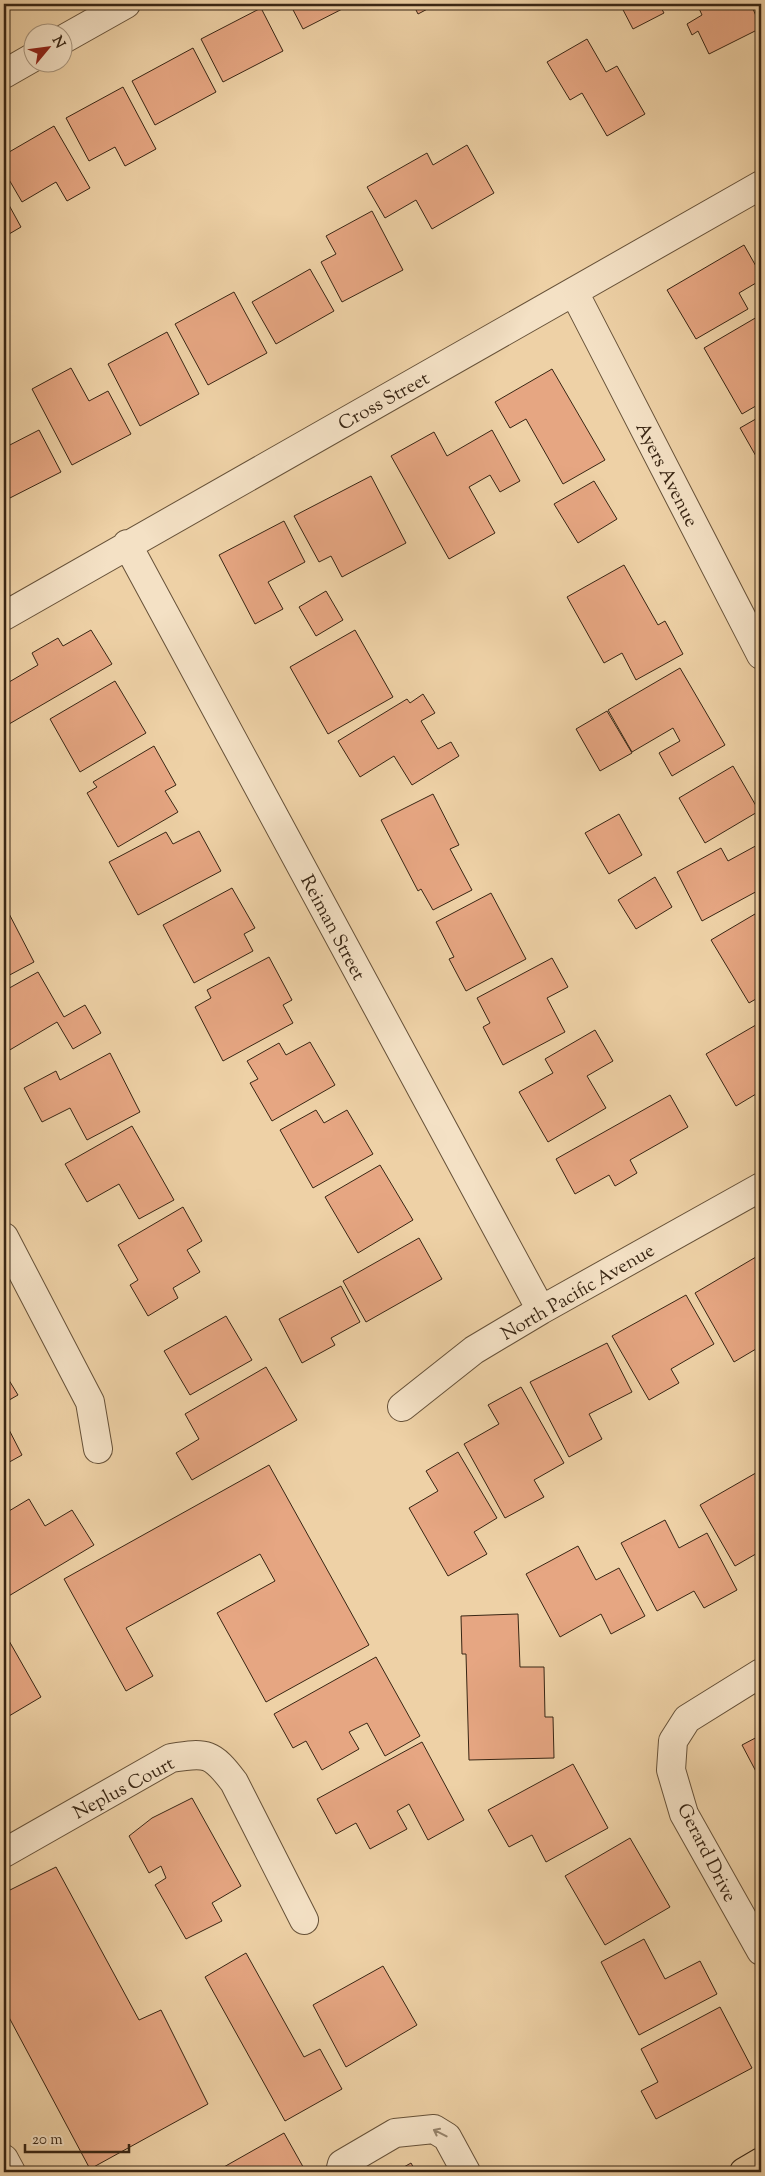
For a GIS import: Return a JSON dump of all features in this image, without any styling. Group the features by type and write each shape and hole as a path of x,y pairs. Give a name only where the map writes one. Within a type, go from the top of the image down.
{"main road":[{"path":"744,2172 761,2162"}],"street":[{"path":"72,34 126,4"},
{"path":"4,74 22,64"},
{"name":"Cross Street","path":"4,616 127,544 761,185"},
{"name":"Ayers Avenue","path":"574,292 761,655"},
{"name":"Reiman Street","path":"127,544 541,1310"},
{"name":"North Pacific Avenue","path":"402,1407 474,1350 541,1310 761,1187"},
{"path":"4,1237 90,1402 98,1449"},
{"name":"Gerard Drive","path":"761,1673 687,1720 673,1741 671,1770 684,1814 761,1951"},
{"name":"Neplus Court","path":"4,1852 172,1758 198,1753 219,1762 234,1782 304,1920"},
{"path":"340,2172 342,2164 395,2132 434,2129 447,2137 466,2172"},
{"path":"4,2159 11,2172"}],"building":[{"path":"290,4 352,4 303,29"},
{"path":"413,4 437,4 418,14"},
{"path":"620,4 659,4 664,13 633,29"},
{"path":"697,4 751,4 761,28 709,54 698,31 692,35 687,24 702,15"},
{"path":"261,8 283,51 223,82 201,39"},
{"path":"587,39 606,72 617,66 645,114 607,136 582,93 570,100 547,62"},
{"path":"193,48 216,92 155,125 132,81"},
{"path":"123,87 156,149 125,166 115,147 89,161 66,118"},
{"path":"54,126 90,188 67,201 56,182 22,202 4,171 4,155"},
{"path":"467,145 494,193 432,229 416,200 385,218 367,187 427,153 433,165"},
{"path":"4,196 21,227 4,237"},
{"path":"372,211 403,270 342,302 321,262 336,254 326,236"},
{"path":"744,245 761,275 761,280 739,293 748,309 696,339 667,290"},
{"path":"310,269 334,311 276,344 252,302"},
{"path":"234,292 267,353 208,385 175,324"},
{"path":"757,317 761,325 761,403 742,414 704,348"},
{"path":"167,332 199,394 140,426 108,364"},
{"path":"71,368 89,401 108,391 131,434 72,465 32,389"},
{"path":"552,369 605,460 563,484 526,419 510,428 495,402"},
{"path":"761,416 761,465 740,428"},
{"path":"39,430 61,472 4,501 4,448"},
{"path":"492,430 520,481 500,492 490,475 469,487 495,533 449,559 391,456 434,432 447,456"},
{"path":"371,476 406,543 342,577 331,556 319,562 294,516"},
{"path":"594,481 617,519 578,543 554,504"},
{"path":"284,521 305,562 268,582 283,609 255,624 219,555"},
{"path":"624,565 658,625 665,621 683,654 636,680 622,653 604,663 567,597"},
{"path":"326,591 343,620 316,636 299,607"},
{"path":"91,630 112,664 4,727 4,685 38,665 32,653 58,638 63,646"},
{"path":"355,630 393,697 328,734 290,667"},
{"path":"680,668 725,745 672,776 659,753 680,741 673,728 632,752 608,710"},
{"path":"115,681 146,733 80,772 50,719"},
{"path":"423,694 435,713 421,721 438,749 451,742 459,756 412,785 394,756 360,777 338,741 407,699 410,703"},
{"path":"607,711 632,753 600,771 576,729"},
{"path":"154,746 176,785 165,791 178,812 118,847 87,793 97,787 93,782"},
{"path":"733,766 759,811 705,843 679,798"},
{"path":"433,794 459,845 450,849 472,890 433,910 421,889 418,891 381,820"},
{"path":"619,814 642,855 609,874 585,833"},
{"path":"199,831 221,871 138,915 109,862 166,832 173,844"},
{"path":"761,843 761,889 702,921 677,872 721,848 728,861"},
{"path":"655,877 672,907 636,929 618,900"},
{"path":"232,888 255,928 244,934 253,951 194,983 163,925"},
{"path":"491,893 526,959 466,991 449,959 454,957 436,922"},
{"path":"4,904 34,962 4,978"},
{"path":"755,914 761,926 761,996 749,1003 711,940"},
{"path":"269,957 292,1000 283,1005 293,1023 223,1061 195,1007 211,998 207,990"},
{"path":"552,958 568,987 547,998 565,1032 503,1065 483,1027 490,1023 477,998"},
{"path":"38,972 64,1017 85,1005 101,1033 73,1049 57,1022 8,1051 4,1044 4,991"},
{"path":"761,1022 761,1091 736,1106 706,1054"},
{"path":"595,1030 613,1061 587,1076 606,1108 548,1142 519,1092 553,1073 545,1059"},
{"path":"310,1042 335,1085 272,1121 250,1083 258,1079 247,1061 279,1043 286,1055"},
{"path":"110,1053 140,1112 87,1140 70,1108 42,1122 24,1088 56,1071 60,1080"},
{"path":"670,1095 688,1127 630,1160 637,1173 615,1186 609,1175 575,1194 556,1159"},
{"path":"316,1110 324,1123 347,1110 373,1154 313,1188 280,1130"},
{"path":"132,1126 174,1200 139,1219 119,1184 87,1202 65,1164"},
{"path":"380,1165 413,1220 358,1253 325,1197"},
{"path":"183,1207 202,1241 187,1250 200,1272 173,1288 178,1298 148,1316 130,1285 138,1280 118,1245"},
{"path":"419,1238 442,1279 366,1322 343,1281"},
{"path":"761,1254 761,1326 759,1327 761,1331 761,1346 734,1362 695,1293"},
{"path":"341,1286 360,1322 331,1338 335,1345 302,1363 279,1319"},
{"path":"686,1295 714,1344 671,1369 679,1383 649,1400 612,1336"},
{"path":"226,1316 252,1360 190,1395 164,1351"},
{"path":"607,1343 632,1392 589,1414 602,1439 569,1457 530,1382"},
{"path":"266,1367 297,1420 192,1480 176,1453 199,1439 185,1414"},
{"path":"4,1372 18,1395 4,1403"},
{"path":"521,1387 564,1463 534,1480 544,1497 505,1518 464,1444 499,1424 488,1405"},
{"path":"4,1420 22,1455 4,1465"},
{"path":"458,1452 497,1518 474,1532 487,1554 448,1576 409,1508 438,1491 426,1471"},
{"path":"269,1465 369,1645 266,1702 217,1613 275,1581 260,1554 126,1628 153,1676 126,1691 64,1579"},
{"path":"761,1470 761,1551 735,1566 700,1505"},
{"path":"29,1499 45,1526 72,1510 94,1545 7,1597 4,1591 4,1514"},
{"path":"665,1520 679,1548 707,1533 737,1590 704,1608 694,1591 657,1611 621,1543"},
{"path":"578,1546 596,1580 619,1568 645,1616 611,1634 601,1614 560,1637 526,1574"},
{"path":"518,1614 520,1667 544,1667 545,1717 553,1717 554,1758 469,1760 466,1654 462,1654 461,1616"},
{"path":"4,1632 41,1697 4,1719"},
{"path":"376,1657 420,1736 385,1756 367,1723 349,1732 359,1749 322,1770 306,1741 293,1748 274,1714"},
{"path":"761,1735 761,1781 742,1745"},
{"path":"422,1742 464,1820 428,1840 409,1804 397,1811 407,1829 370,1849 356,1823 336,1834 317,1799"},
{"path":"573,1764 608,1828 546,1862 532,1835 509,1847 488,1810"},
{"path":"192,1798 241,1886 212,1903 222,1921 186,1939 155,1885 166,1878 161,1866 149,1873 129,1836 152,1818"},
{"path":"630,1838 670,1907 605,1945 565,1876"},
{"path":"56,1867 139,2020 161,2010 208,2104 90,2169 4,2008 4,1893"},
{"path":"644,1939 665,1979 700,1961 717,1994 639,2035 601,1962"},
{"path":"246,1953 304,2057 320,2049 342,2089 285,2121 205,1977"},
{"path":"383,1966 417,2025 346,2067 313,2005"},
{"path":"720,2007 752,2068 656,2119 641,2091 658,2082 641,2049"},
{"path":"284,2133 306,2172 215,2172"},
{"path":"411,2163 416,2172 395,2172"}]}
